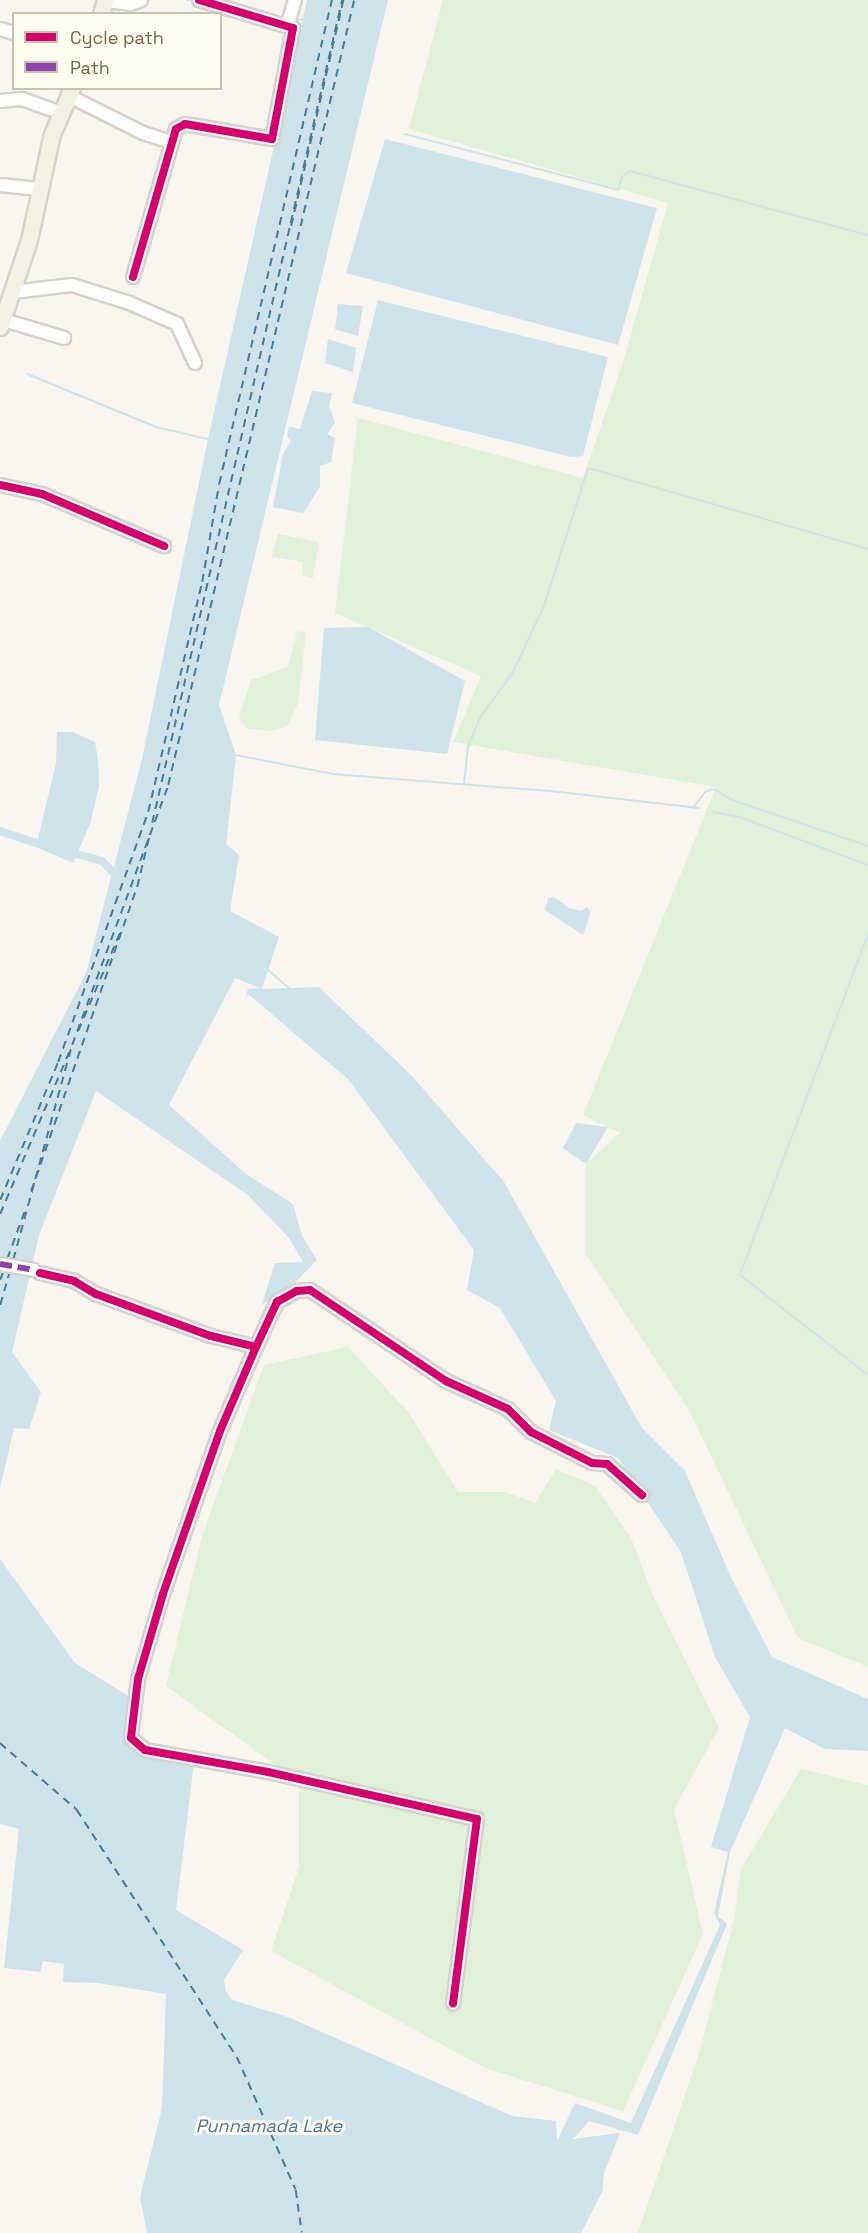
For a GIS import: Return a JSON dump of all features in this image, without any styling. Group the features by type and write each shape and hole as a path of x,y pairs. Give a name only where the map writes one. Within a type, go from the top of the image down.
{"main road":[{"path":"1,322 13,292 52,134 71,92"}],"street":[{"path":"104,0 131,4 141,0"},
{"path":"134,277 170,142 176,129 185,124 272,139 292,28 287,21 199,0"},
{"path":"287,21 295,0"},
{"path":"71,92 143,133 170,142"},
{"path":"0,101 22,99 61,113"},
{"path":"0,185 39,189"},
{"path":"13,292 72,285 128,302 177,324 195,363"},
{"path":"1,322 64,338"},
{"path":"0,484 42,494 164,546"},
{"path":"0,1264 74,1281 96,1294 211,1336 256,1347"},
{"path":"453,2003 477,1819 268,1772 145,1750 131,1738 138,1679 163,1594 220,1431 277,1302 297,1291 310,1290 437,1376 508,1409 531,1432 592,1462 613,1468 642,1496"}],"green space":[{"path":"443,0 868,0 868,1667 798,1638 690,1412 586,1254 586,1164 620,1133 583,1115 716,787 453,742 481,676 335,613 358,418 583,478 625,356 668,203 409,129"},
{"path":"278,534 319,542 313,578 302,575 303,562 272,557"},
{"path":"306,631 298,703 287,727 272,731 247,729 239,718 251,680 288,667 297,632"},
{"path":"348,1347 409,1413 458,1492 505,1492 535,1503 556,1469 595,1486 631,1538 652,1593 719,1728 674,1809 703,1934 623,2111 485,2068 271,1951 299,1867 299,1777 274,1764 166,1686 202,1536 264,1365"},
{"path":"801,1769 868,1785 868,2233 638,2233 700,2050 734,1920 741,1869"}],"water":[{"name":"Punnamada Lake","path":"307,0 388,0 219,705 236,755 226,844 239,855 230,911 279,937 262,989 319,987 412,1076 504,1182 642,1428 685,1471 730,1575 772,1657 868,1699 868,1751 825,1749 785,1728 730,1852 718,1916 727,1924 638,2135 589,2121 573,2139 620,2133 604,2173 602,2192 581,2233 147,2233 140,2197 162,2108 166,1994 98,1983 63,1982 64,1964 43,1961 40,1972 4,1968 19,1829 0,1824 0,1559 75,1663 130,1697 126,1746 194,1762 176,1910 243,1950 224,1980 226,1991 232,2000 288,2017 512,2116 556,2121 557,2141 575,2103 631,2123 720,1925 714,1913 728,1852 711,1847 750,1717 715,1657 681,1552 618,1458 549,1430 556,1401 500,1308 467,1290 474,1250 348,1079 248,994 245,999 248,989 260,988 235,978 169,1105 246,1174 293,1204 302,1236 317,1260 282,1296 262,1304 275,1263 303,1262 289,1238 248,1195 96,1091 39,1235 12,1352 41,1392 29,1429 14,1428 0,1488 0,1141 86,973 142,759 208,439"},
{"path":"385,139 657,208 618,345 346,273"},
{"path":"378,300 608,357 583,456 571,457 352,403"},
{"path":"338,304 363,306 358,336 335,329"},
{"path":"328,339 356,348 353,372 325,363"},
{"path":"312,391 332,393 329,406 335,423 327,434 335,438 331,462 320,466 320,487 303,513 273,507 283,454 291,441 287,436 289,427 300,429"},
{"path":"368,627 465,681 447,754 315,740 324,628"},
{"path":"57,732 73,732 95,742 98,759 99,786 90,824 73,863 36,847 56,763"},
{"path":"554,897 569,908 581,911 588,907 590,913 583,935 545,910 548,898"},
{"path":"576,1123 608,1127 586,1164 563,1148"}],"waterway":[{"path":"187,0 194,1"},
{"path":"294,19 303,20"},
{"path":"405,134 618,190 622,177 630,171 868,235"},
{"path":"27,374 156,427 208,439"},
{"path":"464,784 468,747 480,718 513,672 544,606 588,468 868,549"},
{"path":"236,755 333,774 550,791 699,808"},
{"path":"693,808 705,792 714,789 732,800 868,846"},
{"path":"712,812 739,817 868,865"},
{"path":"0,831 48,847"},
{"path":"69,852 102,861 118,877"},
{"path":"868,934 740,1275 868,1375"},
{"path":"266,968 289,988"}],"ferry route":[{"path":"0,1200 58,1062 148,812 202,582 219,484 332,0"},
{"path":"152,823 342,0"},
{"path":"291,226 343,0"},
{"path":"13,1260 72,1045 168,785 354,0"},
{"path":"31,1191 137,887 149,837"},
{"path":"78,1031 122,928"},
{"path":"0,1214 69,1052"},
{"path":"7,1259 25,1210"},
{"path":"0,1280 4,1269"},
{"path":"0,1305 10,1271"},
{"path":"0,1743 77,1810 237,2057 296,2190 302,2233"}],"marked path":[{"path":"0,1264 33,1270"}],"cycle path":[{"path":"133,277 176,129 185,124 272,139 293,28 199,0"},
{"path":"0,485 42,494 164,546"},
{"path":"40,1273 74,1281 96,1294 211,1336 256,1347 220,1431 163,1594 138,1679 131,1738 145,1750 268,1772 477,1819 453,2003"},
{"path":"256,1347 277,1302 297,1291 310,1290 446,1381 508,1409 531,1432 592,1463 607,1464 642,1495"}]}
